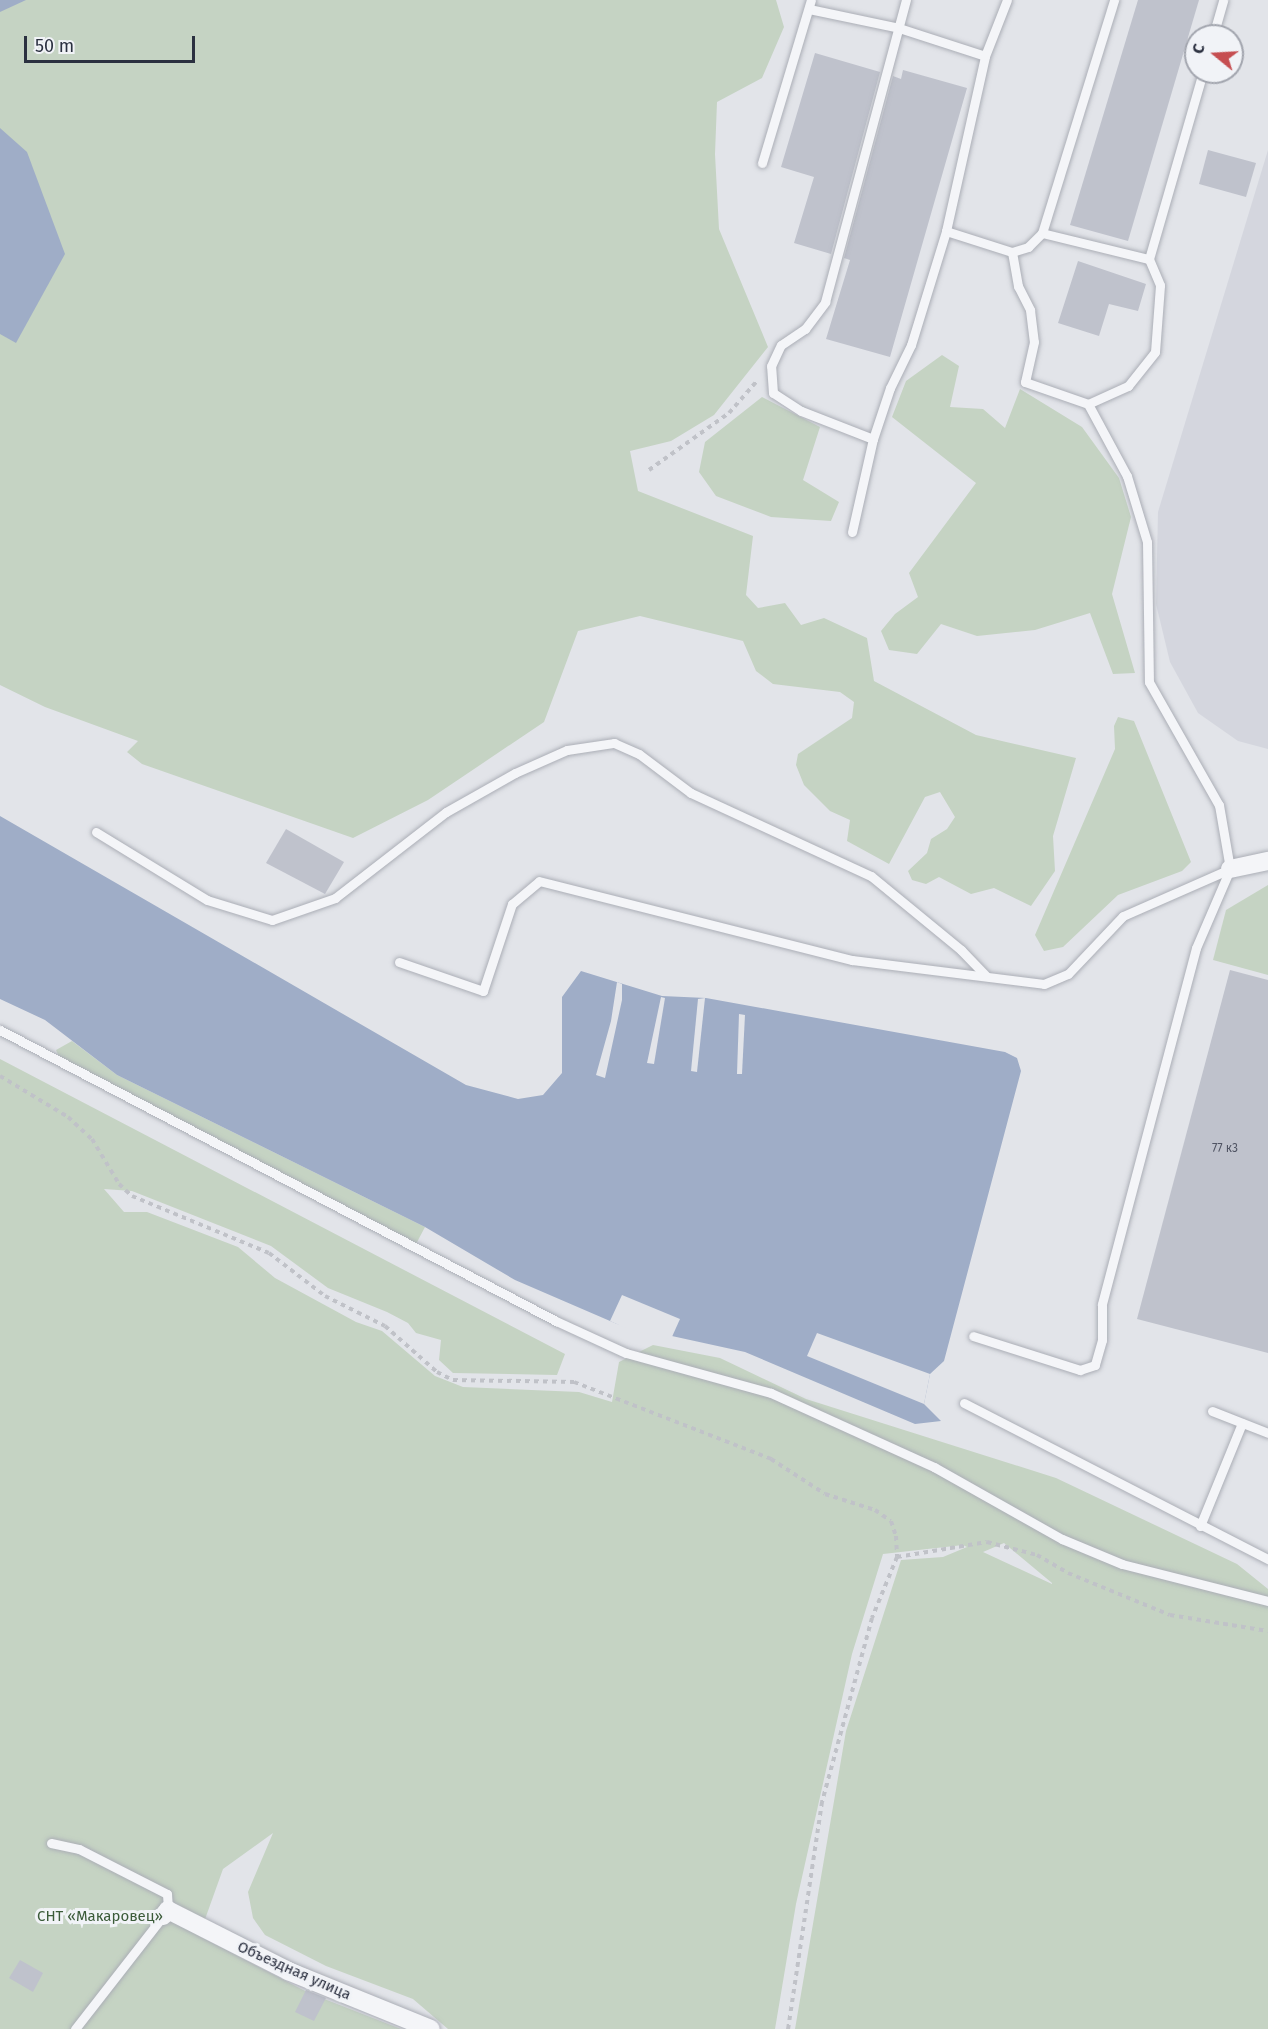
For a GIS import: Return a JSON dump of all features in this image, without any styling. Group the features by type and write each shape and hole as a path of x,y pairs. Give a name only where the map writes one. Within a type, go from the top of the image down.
{"street":[{"path":"1230,869 1268,861"},
{"name":"Объездная улица","path":"166,1913 288,1971 431,2029"}],"lane":[{"path":"873,439 801,411 774,393 771,366 781,345 805,329 825,302 906,0"},
{"path":"852,532 873,439 890,388 911,345 946,231 985,56 1007,0"},
{"path":"946,231 1012,252 1028,247 1042,233 1114,0"},
{"path":"1216,24 1223,0"},
{"path":"762,163 810,4 898,28 985,56"},
{"path":"1088,404 1128,386 1155,352 1160,285 1149,259 1200,84"},
{"path":"1042,233 1149,259"},
{"path":"973,1336 1080,1370 1095,1365 1102,1340 1102,1305 1196,948 1230,869 1219,805 1149,682 1147,542 1127,476 1088,404 1025,382 1034,342 1030,310 1018,286 1012,252"},
{"path":"96,832 207,900 272,920 335,898 446,812 515,773 567,750 614,743 639,754 691,793 871,876 961,950 986,976"},
{"path":"399,962 483,991 512,904 539,881 852,960 1044,984 1068,975 1123,916 1230,869"},
{"path":"0,1030 556,1321 626,1353 771,1393 933,1467 1062,1539 1122,1564 1268,1601"},
{"path":"964,1403 1268,1559"},
{"path":"1212,1411 1268,1433"},
{"path":"1200,1526 1242,1423"},
{"path":"51,1843 79,1849 167,1894 166,1913 75,2029"}],"path":[{"path":"650,470 729,413 771,366"},
{"path":"0,1076 68,1117 92,1139 119,1184 132,1196 269,1253 326,1296 386,1326 437,1372 462,1381 574,1382 771,1459 825,1494 875,1510 891,1521 896,1536 897,1557 872,1618 822,1802 788,2029"},
{"path":"897,1557 987,1542 1037,1555 1068,1574 1185,1620 1268,1631"}],"shaded area":[{"path":"1268,150 1268,749 1238,741 1198,713 1170,662 1156,604 1158,512"}],"green space":[{"path":"0,0 776,0 784,27 762,78 717,102 715,154 719,229 768,347 714,415 671,441 630,451 638,491 753,536 746,595 758,608 785,603 801,625 824,618 867,638 874,681 976,735 1076,758 1053,836 1055,871 1031,906 994,888 971,894 939,877 926,884 912,880 908,871 927,853 931,839 947,829 955,817 940,792 925,797 889,864 847,841 850,820 830,811 804,785 796,765 798,754 852,718 854,702 840,692 773,684 756,671 743,641 640,616 578,631 544,722 428,800 353,838 142,764 127,752 138,741 45,707 0,685"},
{"path":"942,355 959,366 950,407 983,409 1005,428 1020,389 1082,427 1119,478 1131,517 1112,594 1135,673 1113,674 1090,613 1035,630 977,636 941,624 917,654 889,650 881,631 895,614 918,597 909,573 976,483 892,417 906,381"},
{"path":"762,397 820,427 803,480 839,502 831,521 771,517 716,496 699,472 705,442"},
{"path":"1118,717 1134,721 1191,862 1182,871 1118,895 1063,947 1044,951 1035,935 1115,749 1114,726"},
{"path":"1268,885 1268,975 1213,960 1226,910"},
{"path":"72,1041 117,1075 425,1227 415,1246 61,1061 56,1050"},
{"name":"СНТ «Макаровец»","path":"0,1059 565,1354 557,1375 453,1373 439,1360 441,1340 416,1333 408,1323 387,1312 328,1288 271,1246 132,1191 104,1189 124,1212 147,1212 238,1247 275,1278 356,1322 382,1331 435,1376 463,1387 579,1392 612,1402 619,1362 653,1345 720,1358 806,1399 1056,1478 1237,1564 1268,1589 1268,2029 795,2029 846,1731 901,1560 943,1557 967,1547 963,1545 883,1554 852,1654 796,1904 775,2029 448,2029 413,1999 326,1966 265,1935 253,1918 248,1892 273,1833 223,1869 199,1936 309,1993 401,2029 0,2029","holes":["1004,1543 1052,1584 983,1552"]}],"water":[{"path":"0,0 26,0 0,12"},
{"path":"0,128 27,152 65,254 16,343 0,334"},
{"path":"0,816 466,1085 518,1099 543,1095 562,1073 562,997 581,971 662,996 706,998 1005,1052 1017,1058 1021,1071 944,1361 930,1374 924,1404 941,1421 915,1424 745,1352 617,1324 515,1280 425,1227 117,1075 45,1020 0,999"}],"pier":[{"path":"617,982 622,984 622,1000 605,1078 596,1075 611,1021"},
{"path":"661,997 665,998 654,1064 647,1063"},
{"path":"705,998 697,1072 691,1071 698,999"},
{"path":"739,1014 745,1015 742,1074 737,1074"},
{"path":"622,1295 680,1319 671,1339 630,1330 610,1321"},
{"path":"817,1333 930,1374 924,1404 807,1356"}],"building":[{"path":"1138,0 1199,0 1192,24 1184,24 1184,51 1128,241 1070,225"},
{"path":"815,53 880,72 831,254 794,243 814,177 781,167"},
{"path":"903,70 967,88 890,357 826,339 850,260 844,258 893,76 901,79"},
{"path":"1208,150 1256,163 1246,197 1199,184"},
{"path":"1078,261 1146,284 1138,311 1109,304 1099,336 1058,323"},
{"path":"286,829 344,862 325,894 266,863"},
{"path":"1230,970 1268,980 1268,1353 1137,1319"},
{"path":"20,1960 43,1973 33,1992 9,1978"},
{"path":"306,1990 326,1998 314,2021 295,2012"}]}
